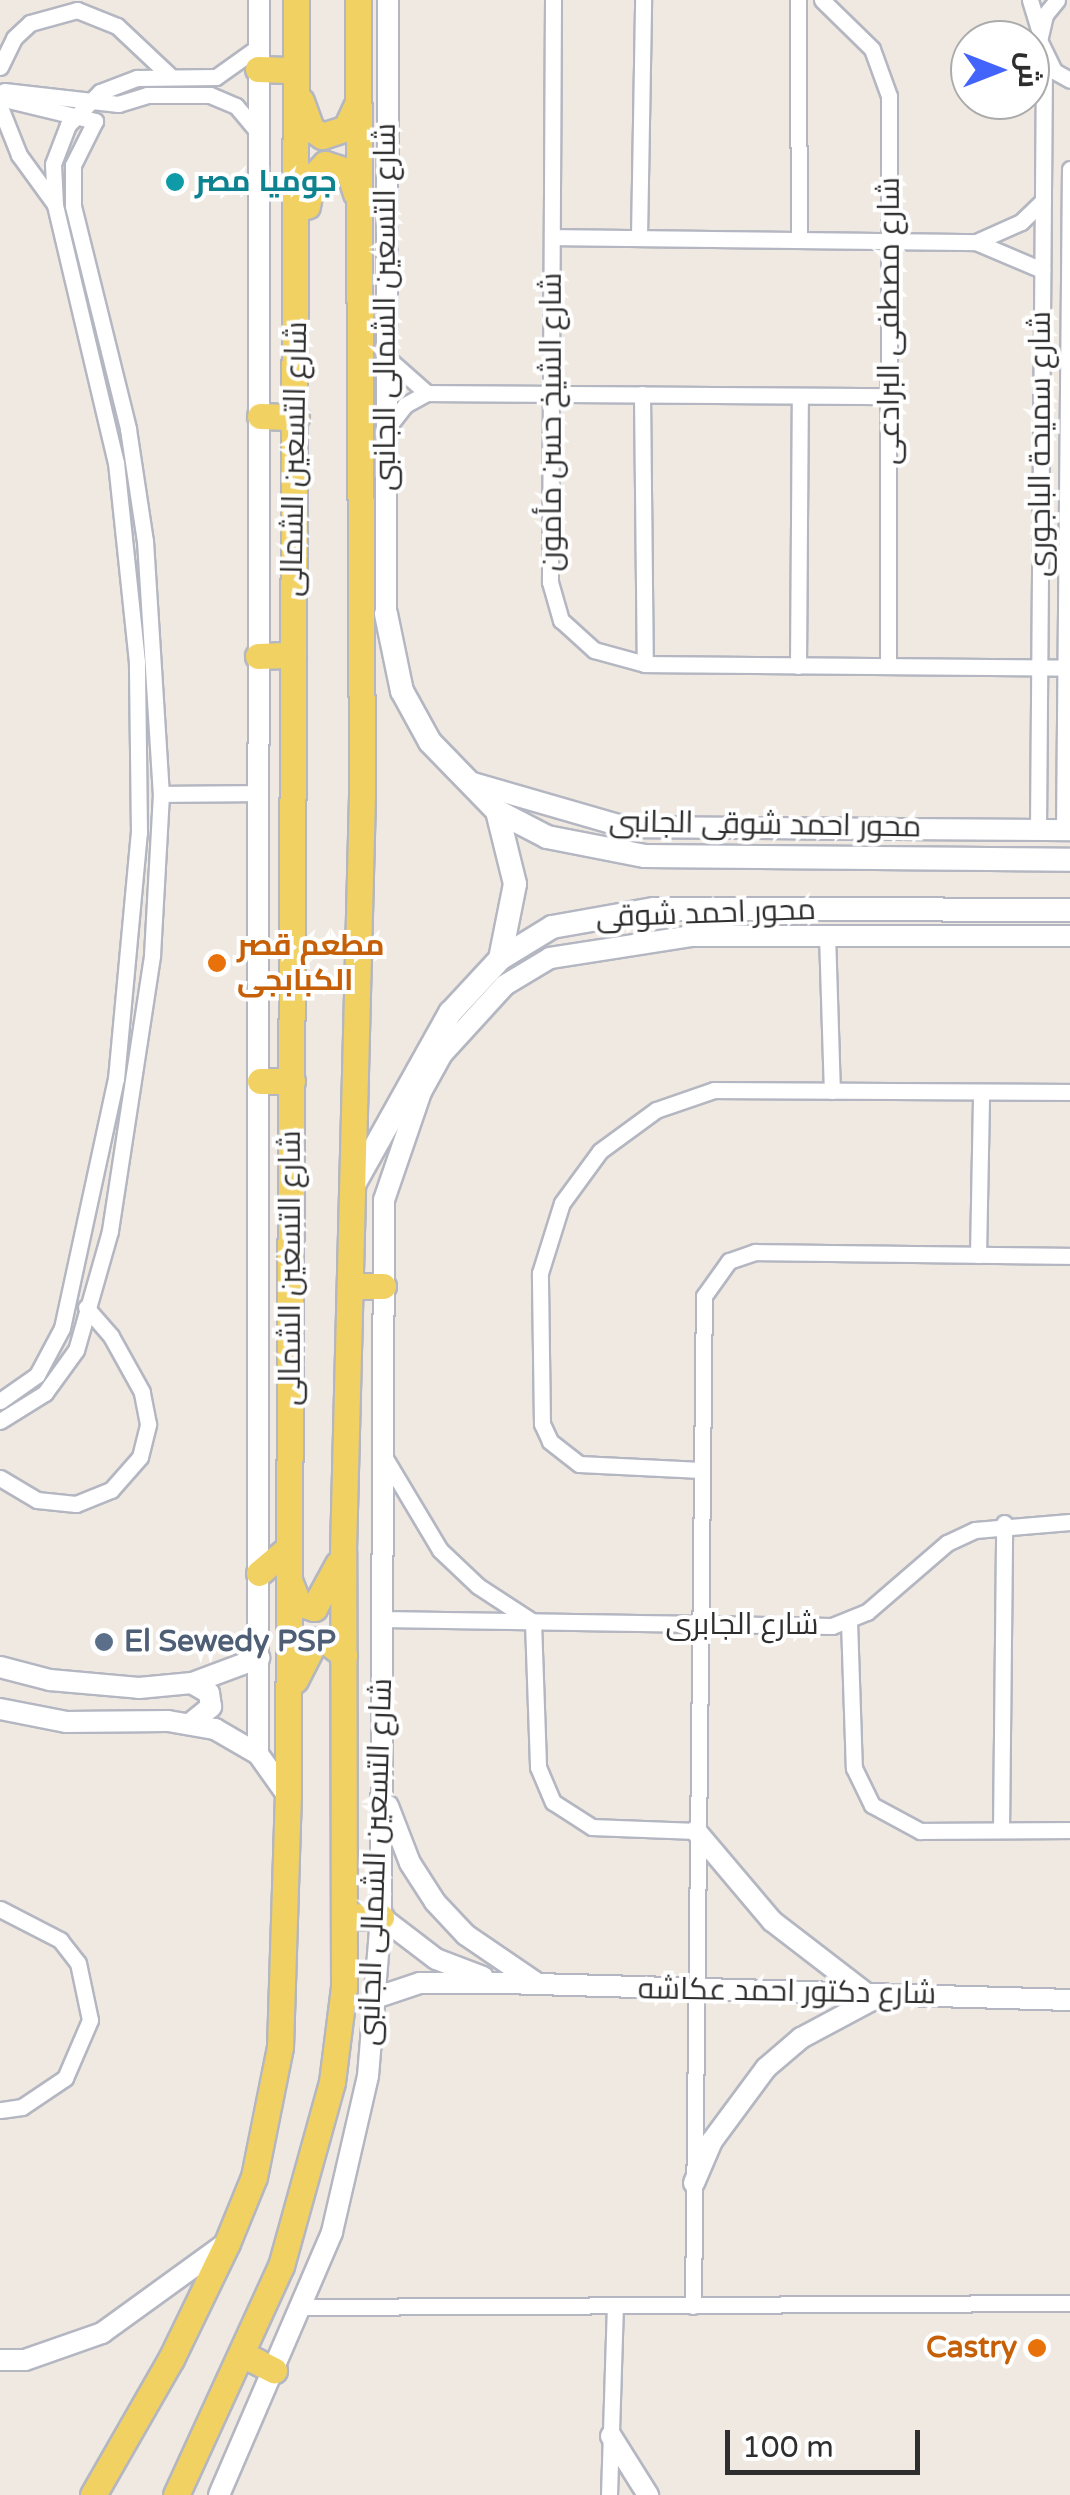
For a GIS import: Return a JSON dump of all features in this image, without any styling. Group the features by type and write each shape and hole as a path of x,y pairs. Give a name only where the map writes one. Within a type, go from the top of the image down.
{"main road":[{"name":"شارع التسعين الشمالى","path":"93,2495 171,2359 227,2243 254,2177 280,2047 289,1700 296,0"},
{"name":"شارع التسعين الشمالى","path":"176,2495 281,2266 310,2176 332,2082 346,1916 344,1551 374,614 356,193 358,0"},
{"path":"258,58 296,70 305,117 322,136 346,128 356,107"},
{"path":"297,261 318,168 341,167 356,193"},
{"path":"260,416 296,417"},
{"name":"محور احمد شوقى","path":"374,614 402,691 430,742 497,811 548,837 645,856 1070,860"},
{"path":"258,656 293,656"},
{"path":"497,811 515,884 500,959"},
{"name":"محور احمد شوقى","path":"356,1180 421,1056 500,959 552,927 620,911 1070,910"},
{"path":"260,1080 292,1081"},
{"path":"353,1286 383,1286"},
{"path":"259,1574 289,1548"},
{"path":"289,1580 298,1603 320,1606 344,1551"},
{"path":"289,1700 314,1640 326,1640 344,1655"},
{"path":"346,1916 381,1916"},
{"path":"242,2354 274,2370"}],"street":[{"path":"258,1754 260,0"},
{"name":"شارع التسعين الشمالى الجانبى","path":"374,614 385,434 388,0"},
{"name":"شارع الشيخ حسن مأمون","path":"553,0 552,599 576,638 645,664 1067,668"},
{"path":"640,237 643,0"},
{"path":"798,0 800,237"},
{"name":"شارع مصطفى البرادعى","path":"822,0 857,30 883,72 891,122 888,666"},
{"path":"0,67 7,48 30,22 76,10 116,26 174,78"},
{"path":"0,90 118,104 147,95 210,87 258,58"},
{"path":"1050,63 1070,80"},
{"path":"0,1401 37,1375 52,1353 69,1300 116,1079 131,954 139,815 137,662 116,463 89,328 56,206 56,155 82,107 124,81 174,78 210,87 236,106 258,132"},
{"path":"0,98 95,121 76,154 72,188 106,324 145,542 160,794 136,1082 88,1308 63,1373 34,1402 0,1420"},
{"path":"0,107 19,155 56,206"},
{"name":"شارع سميحة الباجورى","path":"1038,830 1044,120"},
{"name":"شارع سميحة الباجورى","path":"1067,830 1070,170"},
{"path":"976,242 1021,222 1043,201"},
{"path":"553,237 976,242 1042,270"},
{"path":"89,328 106,324"},
{"path":"385,356 427,393"},
{"path":"385,434 398,411 427,393 890,396"},
{"path":"642,394 645,664"},
{"path":"798,666 800,396"},
{"path":"137,662 155,660"},
{"name":"محور احمد شوقى الجانبى","path":"466,781 625,827 1067,830"},
{"path":"160,794 260,793"},
{"path":"832,1091 826,934 1070,936"},
{"name":"شارع التسعين الشمالى الجانبى","path":"219,2495 304,2307 345,2184 378,1997 384,1200 402,1138 442,1054 505,985 550,958 640,940 826,934"},
{"path":"701,1470 598,1468 579,1464 550,1441 540,1386 540,1272 548,1237 575,1181 600,1151 656,1110 714,1090 1070,1092"},
{"path":"978,1254 981,1092"},
{"path":"693,2306 704,1296 728,1262 755,1252 1070,1256"},
{"path":"0,1478 38,1500 76,1504 112,1490 140,1457 148,1424 142,1392 88,1308 69,1300"},
{"path":"382,1451 440,1550 478,1586 532,1622 538,1767 552,1802 592,1827 696,1831 772,1921 875,1995 810,2032 766,2068 728,2115 694,2183"},
{"name":"شارع الجابرى","path":"381,1619 699,1625 849,1622 947,1543 1004,1523 1070,1522"},
{"path":"1001,1830 1004,1523"},
{"path":"849,1622 854,1768 872,1805 920,1831 1070,1830"},
{"path":"0,1667 50,1680 121,1686 192,1683 259,1658"},
{"path":"192,1683 209,1693 211,1707 192,1723"},
{"path":"0,1709 66,1722 192,1723 258,1754 288,1796"},
{"path":"381,1781 410,1864 435,1902 466,1935 541,1985"},
{"path":"0,1909 60,1940 83,1977 90,2020 65,2078 48,2094 0,2110"},
{"name":"شارع دكتور احمد عكاشه","path":"381,1916 436,1959 504,1982"},
{"name":"شارع دكتور احمد عكاشه","path":"378,1997 420,1983 504,1982 1070,2000"},
{"path":"0,2360 44,2355 102,2333 227,2243"},
{"path":"304,2307 1070,2303"},
{"path":"609,2495 615,2306"},
{"path":"611,2436 648,2495"}],"place":[{"name":"جوميا مصر","path":"175,182"},
{"name":"مطعم قصر الكبابجى","path":"217,963"},
{"name":"El Sewedy PSP","path":"104,1642"},
{"name":"Castry","path":"1037,2348"}]}
